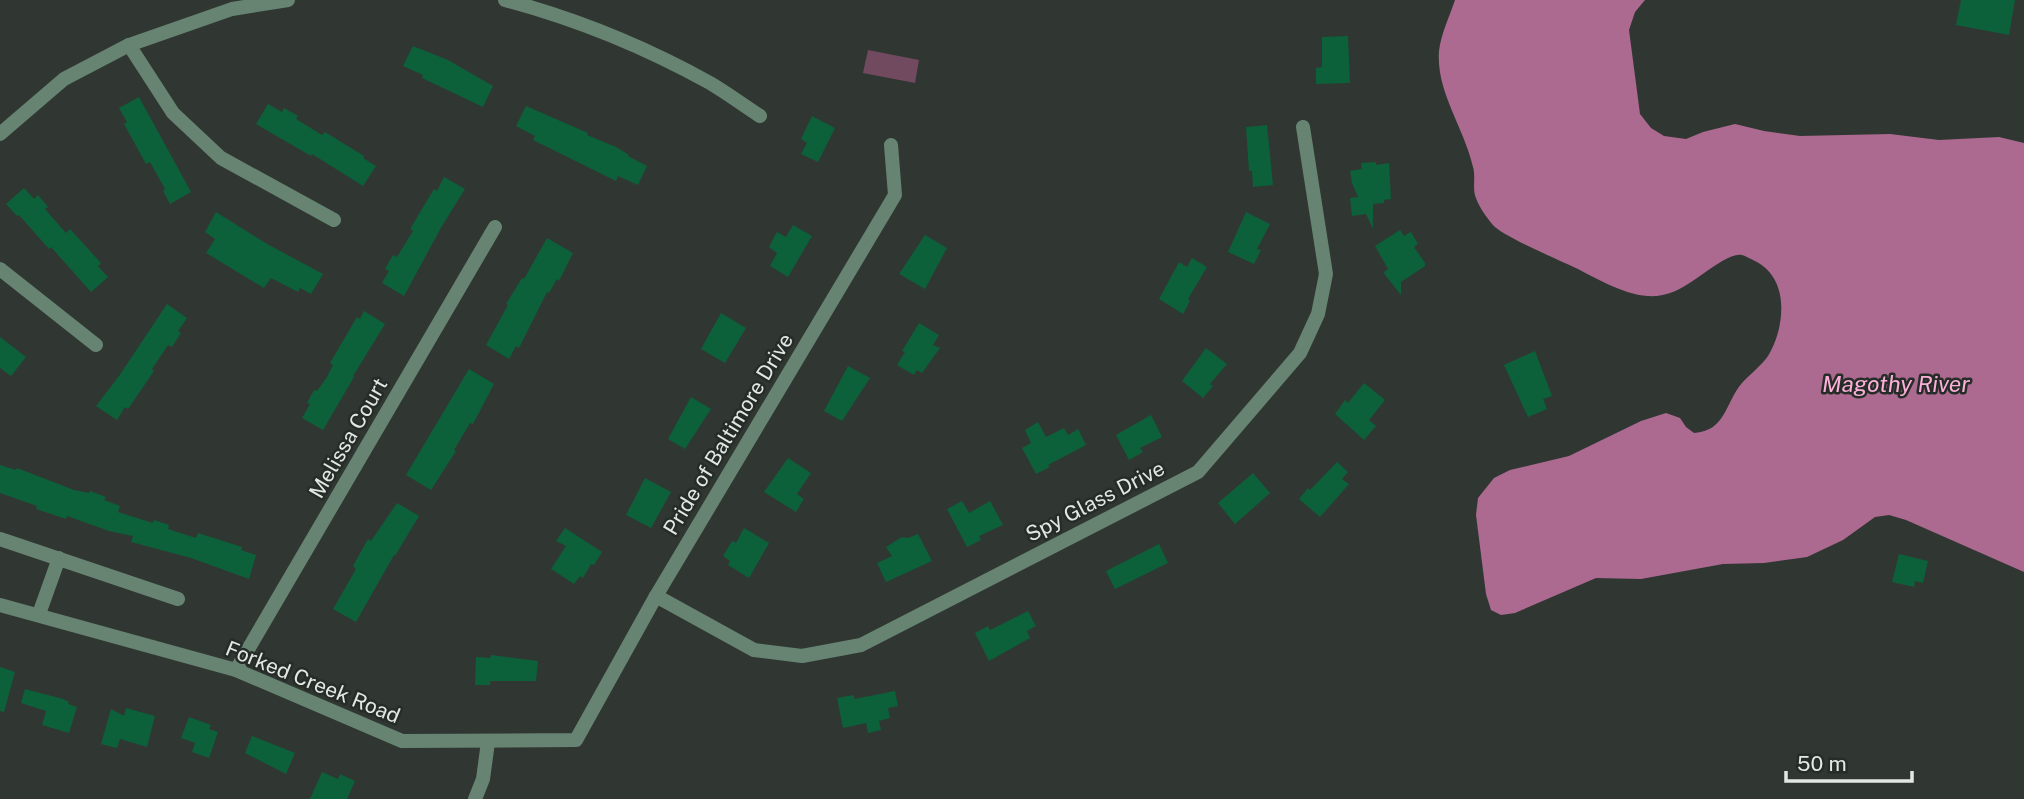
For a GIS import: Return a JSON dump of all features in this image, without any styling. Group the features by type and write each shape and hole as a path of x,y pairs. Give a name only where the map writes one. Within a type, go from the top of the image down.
{"street":[{"path":"0,134 64,79 129,45 230,4 288,0"},
{"path":"505,0 559,15 617,37 711,83 760,116"},
{"path":"129,45 173,114 221,158 334,220"},
{"name":"Spy Glass Drive","path":"656,596 754,650 802,656 861,645 1198,472 1300,353 1318,314 1326,274 1303,127"},
{"name":"Pride of Baltimore Drive","path":"576,740 656,596 895,195 891,145"},
{"name":"Melissa Court","path":"236,670 495,227"},
{"path":"0,269 96,345"},
{"path":"0,539 178,599"},
{"path":"39,614 59,558"},
{"name":"Forked Creek Road","path":"0,605 236,670 402,741 576,740"},
{"path":"475,799 483,779 488,742"}],"shaded area":[{"path":"868,50 919,60 915,83 863,73"}],"water":[{"name":"Magothy River","path":"1455,0 1645,0 1635,12 1629,30 1640,114 1651,128 1664,136 1686,139 1735,124 1800,136 1890,134 1939,140 1999,137 2024,143 2024,572 1889,515 1875,517 1843,540 1807,557 1764,563 1723,564 1641,579 1596,578 1515,613 1501,615 1491,610 1486,594 1476,515 1478,498 1494,478 1510,470 1569,456 1641,421 1666,413 1680,418 1694,433 1713,427 1724,415 1742,383 1768,356 1778,332 1781,305 1775,280 1768,270 1742,255 1724,260 1669,294 1647,296 1626,292 1606,283 1519,242 1493,225 1476,198 1469,152 1446,95 1439,66 1440,45"}],"building":[{"path":"1961,0 2015,0 2009,35 1956,25"},
{"path":"1348,36 1350,83 1316,84 1316,68 1322,67 1322,37"},
{"path":"413,46 448,60 493,86 483,107 403,66"},
{"path":"139,97 191,192 170,204 150,162 146,164 124,124 127,122 119,108"},
{"path":"268,104 282,112 284,108 298,116 296,119 322,135 325,132 376,166 363,186 312,154 311,156 256,124"},
{"path":"526,106 588,133 587,135 616,147 647,166 638,185 618,176 616,181 533,140 535,136 516,126"},
{"path":"812,116 835,128 818,162 801,154 807,143 801,139"},
{"path":"1267,125 1273,185 1253,187 1252,171 1249,171 1246,127"},
{"path":"1376,162 1376,165 1389,163 1391,199 1373,204 1373,229 1366,214 1352,216 1350,198 1358,197 1350,171 1362,169 1361,163"},
{"path":"444,177 465,189 404,296 382,283 389,271 385,269 393,255 397,257 413,231 410,229"},
{"path":"24,188 34,199 38,195 48,207 45,209 66,233 70,229 101,263 98,266 108,277 91,292 51,247 49,249 6,204"},
{"path":"216,212 323,274 311,294 300,288 298,292 271,278 264,288 206,253 215,239 205,232"},
{"path":"1246,212 1270,224 1257,249 1261,250 1254,264 1228,252"},
{"path":"793,225 812,236 788,277 770,266 777,253 769,247 777,232 786,237"},
{"path":"1400,230 1404,236 1411,232 1418,244 1414,247 1425,263 1425,266 1401,282 1401,295 1385,275 1384,272 1388,269 1375,246"},
{"path":"925,235 947,248 925,289 899,274"},
{"path":"547,238 573,253 559,281 557,279 549,293 547,292 519,348 516,346 509,359 486,345 508,305 506,304"},
{"path":"1192,258 1207,267 1188,299 1190,301 1183,314 1159,299 1179,262 1187,267"},
{"path":"167,304 187,318 178,331 181,333 172,347 168,345 152,369 154,371 128,409 125,407 117,420 96,406"},
{"path":"364,311 385,324 323,430 302,418 310,404 307,403 314,390 317,391 327,377 333,365 330,363 357,317 360,319"},
{"path":"721,313 746,328 725,363 701,349"},
{"path":"919,323 939,335 933,345 940,348 922,373 917,370 914,375 897,365"},
{"path":"0,337 26,357 11,376 0,368"},
{"path":"1206,348 1227,364 1210,384 1213,386 1203,398 1182,381"},
{"path":"1535,351 1552,396 1543,399 1547,409 1528,417 1504,365"},
{"path":"848,366 870,378 842,421 824,411"},
{"path":"469,369 494,384 473,424 470,423 431,490 406,475"},
{"path":"1364,383 1385,400 1369,420 1376,426 1364,440 1335,414 1345,400 1348,403"},
{"path":"691,397 711,409 685,449 668,439"},
{"path":"1151,415 1162,437 1140,448 1143,452 1129,460 1116,435"},
{"path":"1038,422 1046,437 1064,428 1068,435 1078,429 1086,445 1036,474 1022,448 1031,443 1025,430"},
{"path":"788,458 811,473 797,494 804,499 796,512 764,492"},
{"path":"1337,462 1348,472 1342,479 1349,484 1320,517 1299,499"},
{"path":"0,465 16,470 17,468 74,490 90,491 106,497 104,500 120,506 118,512 169,525 168,529 196,538 198,533 242,547 241,550 256,555 249,579 191,558 131,542 133,536 109,531 67,516 66,519 0,493"},
{"path":"1253,473 1270,493 1235,524 1218,503"},
{"path":"645,478 671,492 651,528 626,515"},
{"path":"962,501 969,513 990,501 1003,525 979,536 981,540 967,547 947,509"},
{"path":"397,503 419,516 356,622 333,609 356,569 353,566 368,539 371,541"},
{"path":"565,528 602,552 583,578 580,576 574,584 551,569 566,546 556,541"},
{"path":"744,528 769,543 749,578 728,565 730,561 723,556 732,541 736,543"},
{"path":"918,534 932,561 886,582 877,563 892,556 886,547 902,537"},
{"path":"1159,544 1168,563 1115,589 1106,571"},
{"path":"1899,554 1928,561 1923,583 1915,581 1914,587 1892,582"},
{"path":"1028,611 1036,626 1027,631 1030,638 989,661 975,633 988,626 990,630"},
{"path":"491,655 538,661 536,681 490,681 490,685 475,685 476,657 490,658"},
{"path":"0,667 15,672 4,712 0,711"},
{"path":"25,689 63,699 77,707 69,733 42,725 46,711 21,703"},
{"path":"895,691 898,706 888,708 890,718 879,721 881,730 868,733 866,723 843,728 837,698 854,695 854,699"},
{"path":"126,708 155,716 147,747 120,739 117,748 101,744 111,709 124,716"},
{"path":"189,717 211,725 209,729 218,732 209,758 192,752 195,743 181,738"},
{"path":"252,736 295,753 286,774 245,753"},
{"path":"322,772 338,779 340,774 355,781 347,799 310,799"}]}
